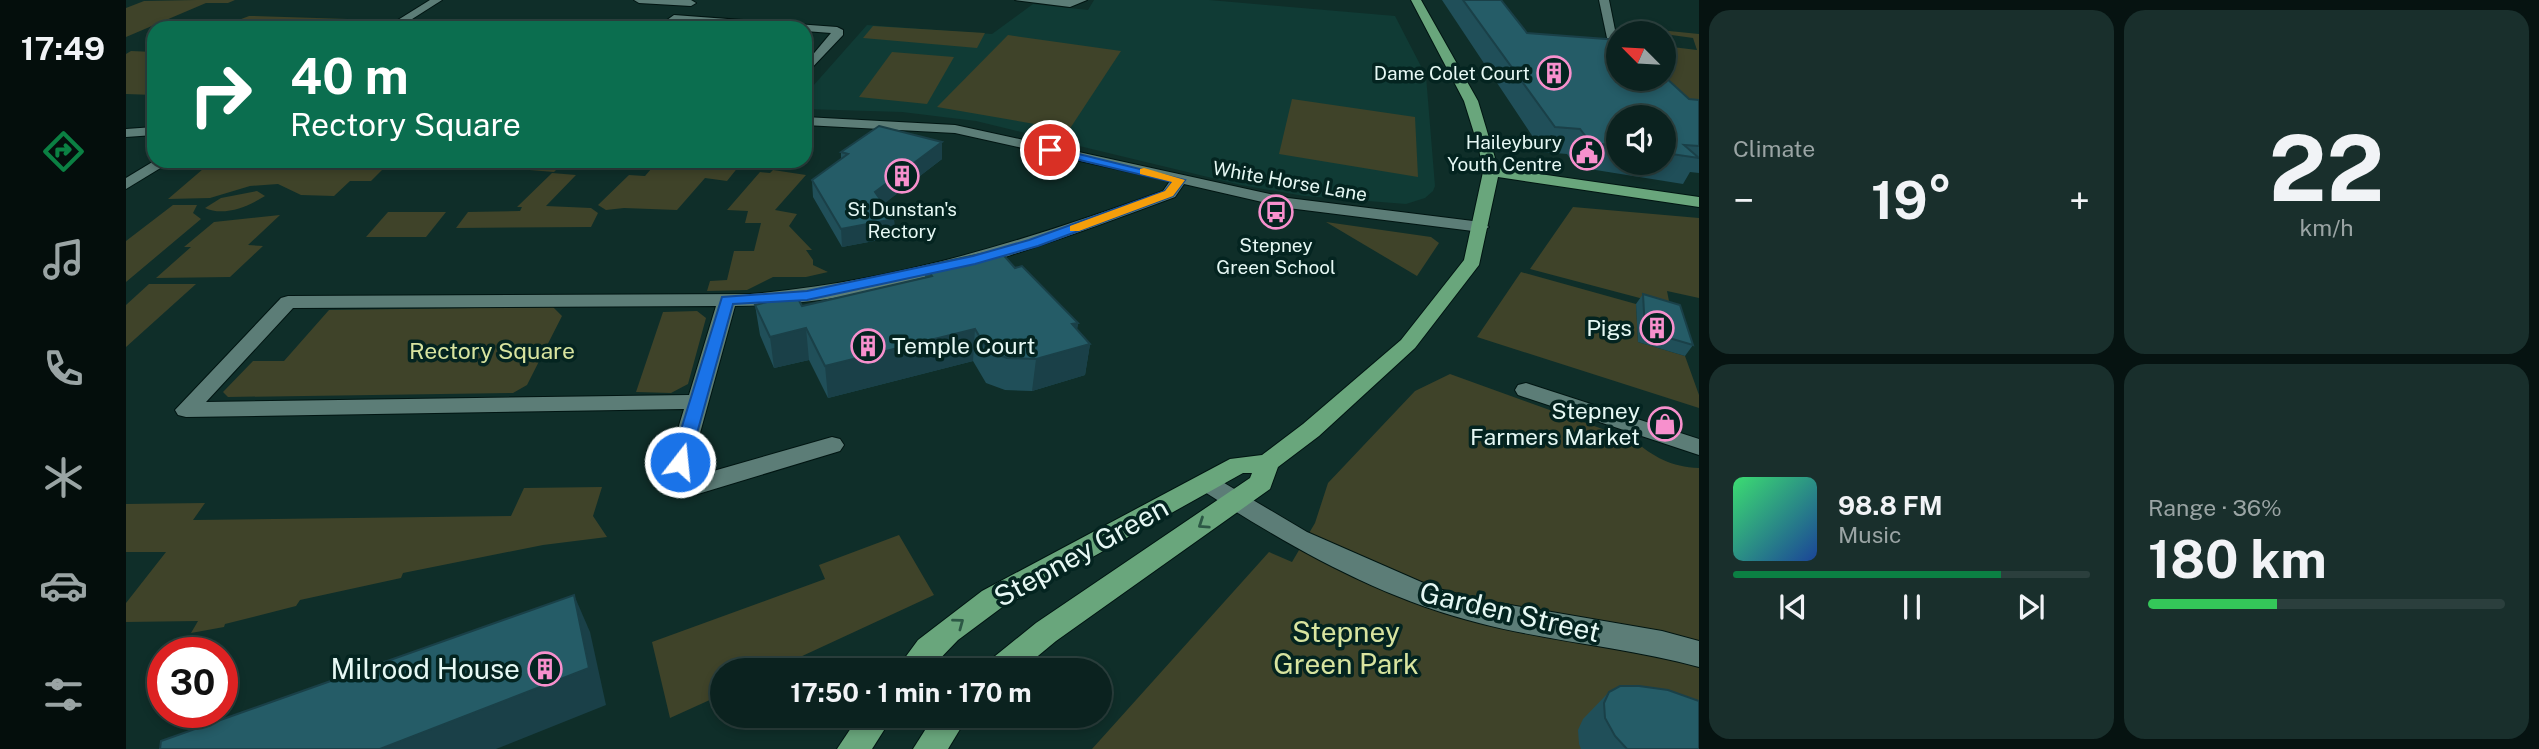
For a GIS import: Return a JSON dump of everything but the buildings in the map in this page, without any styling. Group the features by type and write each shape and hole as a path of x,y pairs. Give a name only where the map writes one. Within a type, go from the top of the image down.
{"main road":[{"path":"1416,0 1471,101 1491,172 1699,202"},
{"name":"Stepney Green","path":"920,658 959,622 999,595 1238,466 1267,463 1311,430 1408,344 1473,261 1491,172"},
{"name":"Stepney Green","path":"1014,658 1046,632 1261,483 1267,463"},
{"path":"853,749 869,728"},
{"path":"929,749 944,728"}],"street":[{"path":"402,21 437,0"},
{"path":"639,0 692,1"},
{"path":"1020,0 1079,2"},
{"path":"1604,0 1609,21"},
{"path":"670,21 692,1"},
{"path":"674,18 715,21"},
{"path":"812,28 837,30 837,35 812,63"},
{"name":"White Horse Lane","path":"812,121 955,130 1317,207 1481,227"},
{"path":"126,133 147,132"},
{"path":"126,184 153,168"},
{"path":"697,402 186,410 288,302 727,300 807,295 975,260 1033,243 1169,194 1180,180"},
{"path":"727,300 680,462 688,488 832,445"},
{"path":"1526,390 1699,447"},
{"name":"Garden Street","path":"1209,483 1289,534 1430,598 1493,614 1662,644 1699,654"}],"shaded area":[{"path":"1094,0 1209,0 1395,16 1426,76 1435,186 1433,191 1425,198 1406,204 1304,196 1241,185 976,121 902,112 812,109 812,87 867,25 992,34 1033,4 1088,10"}],"green space":[{"path":"235,0 228,3 206,3 164,21 147,21 147,28 126,37 126,8 144,1"},
{"path":"249,16 379,20 377,21 236,21"},
{"path":"873,26 985,33 977,48 863,38"},
{"path":"1676,32 1699,34 1699,116 1675,91 1676,47 1697,50 1693,38 1676,36"},
{"path":"1008,35 1121,51 1069,130 937,107"},
{"path":"131,51 147,52 147,95 126,94 126,54"},
{"path":"892,52 954,57 927,104 859,97"},
{"path":"1292,99 1415,117 1418,177 1279,154"},
{"path":"384,168 371,181 350,181 334,196 301,195 278,184 250,186 210,198 168,199 203,169"},
{"path":"505,168 558,168 554,172"},
{"path":"652,168 737,168 727,181 705,178 677,210 606,210 598,205 629,175 645,176"},
{"path":"773,170 806,175 775,210 797,214 789,226 812,250 806,250 813,260 813,265 828,272 806,277 773,277 747,290 707,291 710,281 727,280 734,251 754,251 761,223 745,223 748,211 727,210 760,172 770,173"},
{"path":"552,173 576,175 546,206 591,208 598,213 591,227 456,228 468,212 520,211 522,207 517,207"},
{"path":"257,191 265,196 244,207 228,211 205,208 221,198"},
{"path":"173,205 197,205 193,213 201,219 126,282 126,241"},
{"path":"1573,207 1699,218 1699,298 1667,291 1670,306 1530,269"},
{"path":"388,212 446,212 426,237 366,237"},
{"path":"280,215 248,245 263,246 230,277 156,278 191,247 184,247 214,222"},
{"path":"1326,222 1431,237 1439,243 1417,276"},
{"path":"1521,272 1636,304 1638,342 1685,356 1699,395 1699,408 1477,337"},
{"path":"149,284 196,284 126,347 126,305"},
{"name":"Rectory Square","path":"553,307 562,316 527,385 513,393 228,397 223,392 253,361 284,361 329,310"},
{"path":"697,311 706,318 688,384 671,393 636,392 663,312"},
{"name":"Stepney Green Park","path":"1450,374 1633,440 1671,463 1699,468 1699,749 1092,749 1269,552 1292,562 1315,523 1328,483 1415,391"},
{"path":"602,487 593,516 607,537 543,545 403,573 401,578 300,600 296,606 225,624 224,627 191,633 198,621 126,622 126,603 166,552 126,552 126,504 205,503 193,520 511,516 524,488"},
{"path":"899,535 934,595 798,658 710,658 710,700 670,718 652,642 825,579 819,565"}],"slow traffic":[{"path":"1075,229 1169,194 1180,180 1144,172"}],"place":[{"name":"Dame Colet Court","path":"1554,73"},
{"name":"Haileybury Youth Centre","path":"1587,153"},
{"name":"St Dunstan's Rectory","path":"902,176"},
{"name":"Stepney Green School","path":"1276,212"},
{"name":"Pigs","path":"1657,328"},
{"name":"Temple Court","path":"868,346"},
{"name":"Stepney Farmers Market","path":"1665,424"},
{"name":"Milrood House","path":"545,669"}],"route":[{"path":"680,462 727,300 778,299 807,295 975,260 1033,243 1169,194 1180,180 1050,150"}]}
